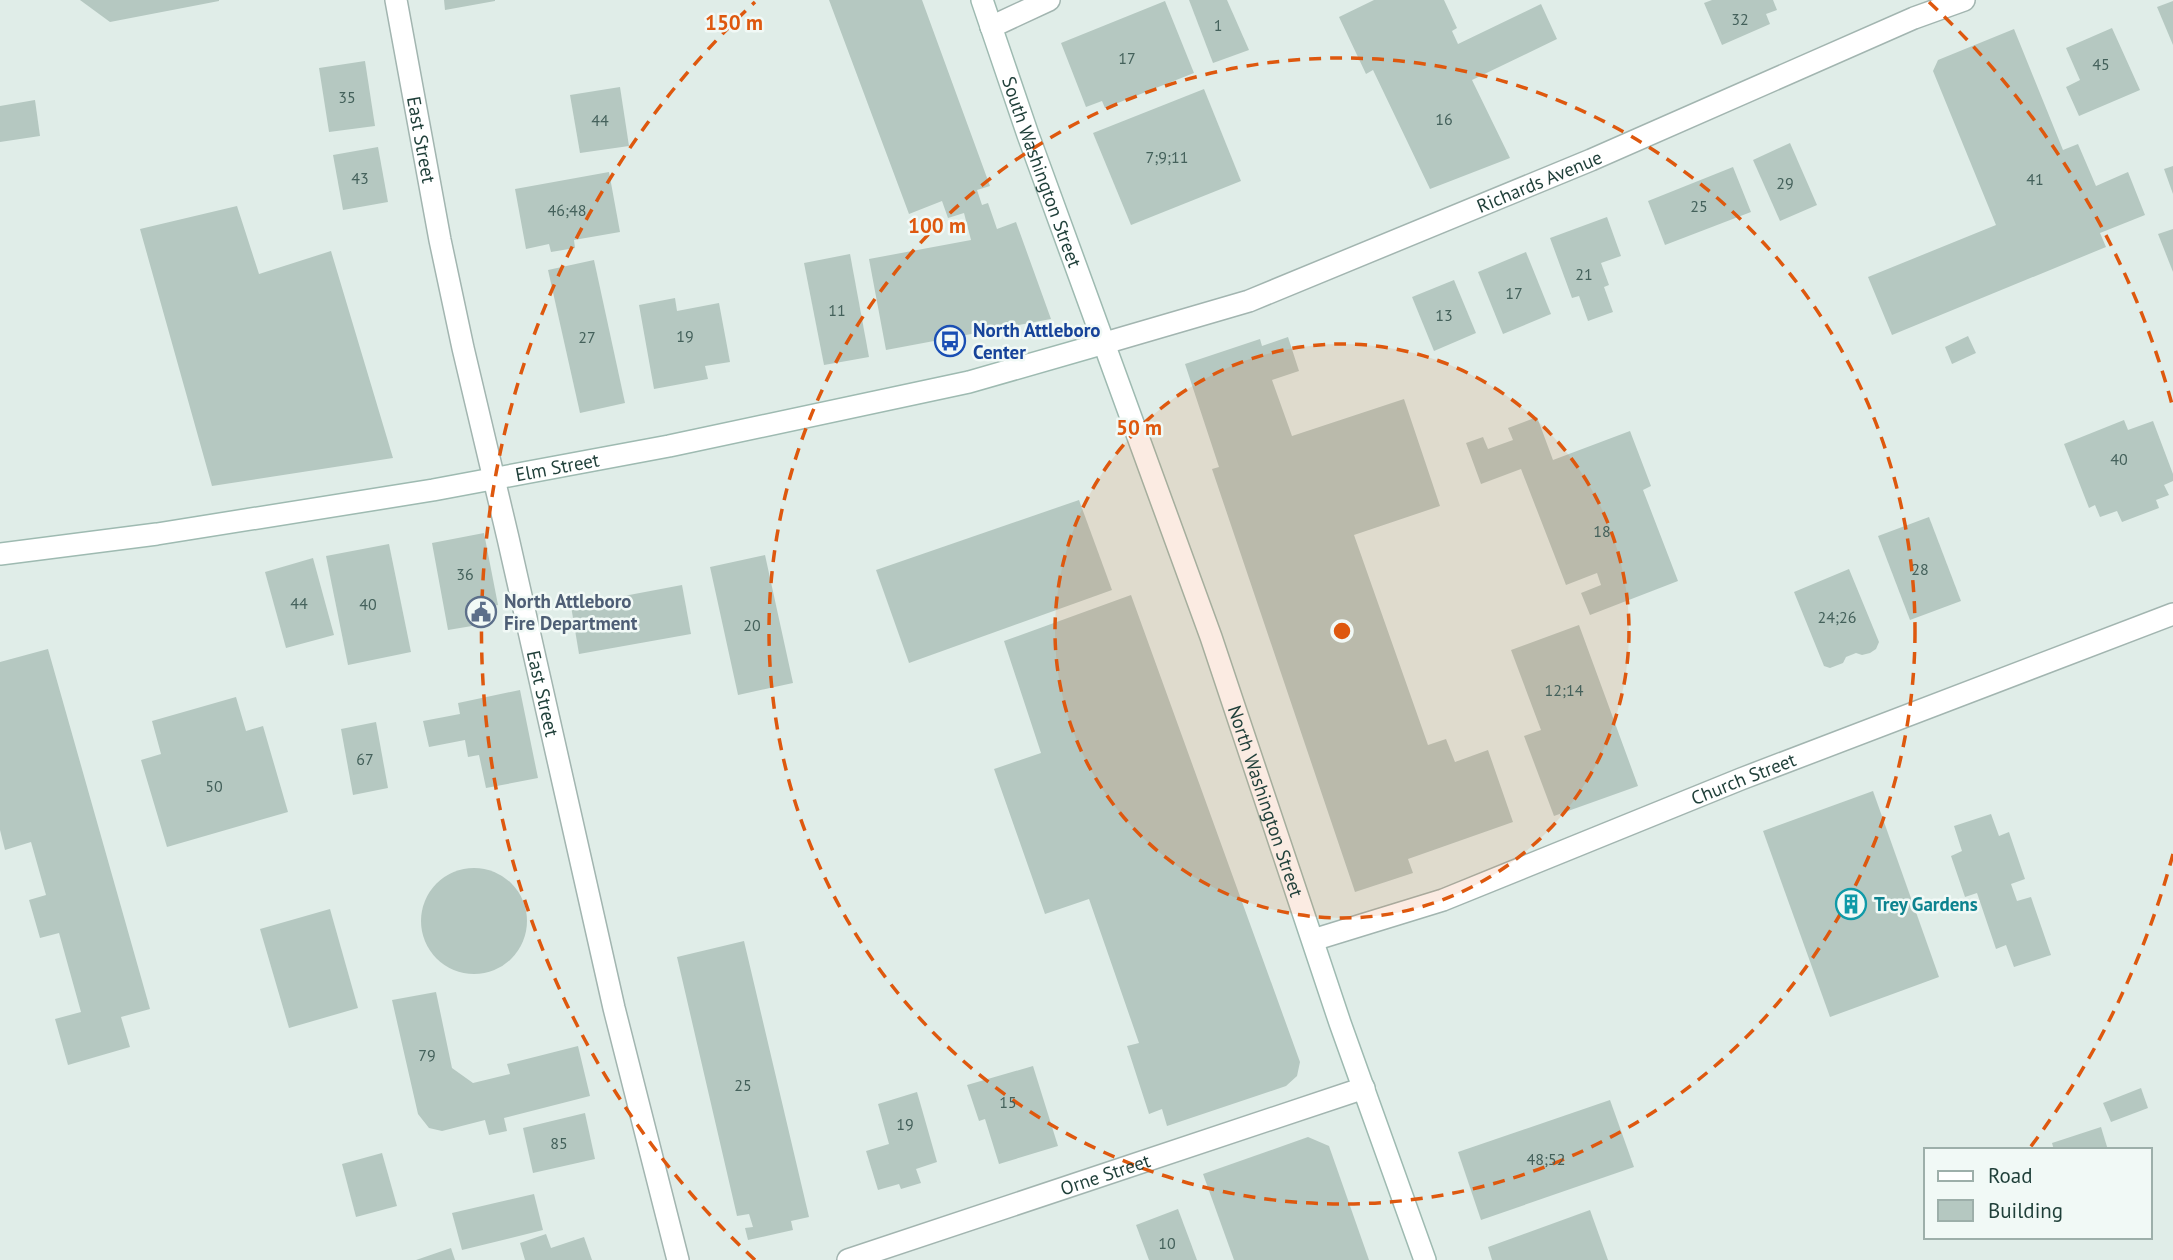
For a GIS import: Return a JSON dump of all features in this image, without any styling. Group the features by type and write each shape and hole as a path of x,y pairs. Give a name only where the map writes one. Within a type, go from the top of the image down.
{"street":[{"name":"East Street","path":"396,0 440,240 463,348 495,478 614,1008 678,1260"},
{"name":"South Washington Street","path":"982,0 1028,135 1105,343"},
{"path":"991,27 1049,0"},
{"name":"Richards Avenue","path":"1105,343 1249,301 1591,160 1914,18 1964,0"},
{"name":"Elm Street","path":"0,554 157,534 433,490 670,446 969,382 1105,343"},
{"name":"North Washington Street","path":"1105,343 1212,637 1313,940 1425,1260"},
{"name":"Church Street","path":"1313,940 1443,900 1741,779 2173,614"},
{"name":"Orne Street","path":"848,1260 1364,1088"}],"building":[{"path":"80,0 219,0 219,1 110,22"},
{"path":"444,0 495,0 495,1 445,10"},
{"path":"829,0 922,0 990,186 977,190 982,205 988,203 997,229 1016,222 1051,319 886,350 869,259 971,240 964,213 948,218 942,201 909,214"},
{"path":"1189,0 1227,0 1249,50 1213,63"},
{"path":"1374,0 1444,0 1457,28 1452,31 1458,44 1541,4 1557,39 1472,80 1510,158 1430,189 1373,70 1366,74 1339,17"},
{"path":"1712,0 1773,0 1777,10 1766,14 1770,24 1722,45 1704,3"},
{"path":"1165,1 1194,73 1105,108 1102,101 1086,107 1061,43"},
{"path":"2173,1 2173,45 2157,7"},
{"path":"2112,28 2140,90 2079,116 2066,87 2080,80 2066,48"},
{"path":"2014,29 2063,150 2078,144 2096,186 2128,172 2145,215 2100,233 2106,247 1892,335 1868,277 1996,225 1933,71 1938,60"},
{"path":"365,61 375,126 329,132 319,68"},
{"path":"620,87 629,146 580,153 570,95"},
{"path":"1204,89 1241,181 1131,225 1093,133"},
{"path":"35,100 40,136 0,142 0,106"},
{"path":"1790,143 1817,205 1780,221 1753,160"},
{"path":"378,147 388,202 343,210 333,155"},
{"path":"2173,166 2173,194 2164,169"},
{"path":"1733,167 1751,212 1665,245 1648,201"},
{"path":"609,172 620,232 574,240 575,248 551,252 549,244 526,249 515,189"},
{"path":"237,206 259,274 331,251 393,458 212,486 140,229"},
{"path":"1607,217 1621,256 1601,263 1609,285 1604,287 1613,312 1588,321 1579,296 1572,298 1550,238"},
{"path":"2173,229 2173,272 2158,234"},
{"path":"1526,252 1551,314 1503,334 1478,272"},
{"path":"850,254 869,357 824,365 804,263"},
{"path":"594,260 625,403 580,413 548,270"},
{"path":"1454,280 1476,333 1434,351 1412,297"},
{"path":"675,298 677,311 719,303 730,362 705,366 708,379 654,389 639,305"},
{"path":"1968,336 1976,353 1952,364 1945,347"},
{"path":"1288,337 1299,371 1272,380 1292,436 1404,399 1440,506 1354,535 1428,745 1446,739 1455,762 1488,750 1513,822 1408,859 1413,873 1355,892 1212,469 1219,467 1185,364 1260,339 1262,346"},
{"path":"1537,417 1553,460 1630,431 1651,486 1643,490 1678,581 1590,615 1581,593 1601,585 1597,573 1566,585 1521,469 1481,484 1466,443 1483,437 1488,449 1513,440 1508,428"},
{"path":"2124,420 2128,430 2153,421 2173,474 2173,481 2164,485 2169,495 2156,500 2159,508 2122,522 2117,511 2100,517 2095,505 2089,508 2064,444"},
{"path":"1079,500 1112,590 909,663 876,570"},
{"path":"1929,517 1961,601 1910,620 1878,536"},
{"path":"484,533 498,605 481,608 484,624 448,630 432,543"},
{"path":"389,544 411,652 348,665 326,556"},
{"path":"765,555 793,683 738,695 710,567"},
{"path":"313,558 334,635 286,648 265,572"},
{"path":"1849,569 1879,642 1876,649 1870,653 1856,653 1846,657 1843,663 1830,668 1824,666 1794,592"},
{"path":"682,585 691,634 579,654 571,606"},
{"path":"1131,595 1300,1062 1297,1076 1286,1086 1167,1126 1162,1109 1149,1114 1127,1046 1139,1043 1089,899 1045,914 994,769 1041,753 1004,641"},
{"path":"1579,625 1638,786 1554,816 1524,736 1541,730 1511,650"},
{"path":"48,649 150,1009 121,1017 130,1047 68,1065 55,1019 81,1012 59,933 40,938 29,900 46,895 31,842 5,850 0,830 0,662"},
{"path":"520,690 538,778 486,788 479,755 468,757 465,740 429,747 423,721 460,714 458,703"},
{"path":"236,697 246,731 263,726 288,812 167,847 141,760 161,754 152,721"},
{"path":"376,722 388,788 353,795 341,729"},
{"name":"Trey Gardens","path":"1873,791 1939,977 1830,1017 1763,831"},
{"path":"1991,814 1999,836 2009,832 2025,879 2011,884 2017,901 2031,897 2051,955 2014,967 2006,945 1996,949 1977,893 1965,897 1951,856 1962,851 1954,826"},
{"path":"474,868 494,872 512,883 523,901 527,921 523,941 512,959 494,970 474,974 454,970 436,959 425,941 421,921 425,901 436,883 454,872"},
{"path":"330,909 358,1008 289,1028 260,929"},
{"path":"744,941 809,1217 791,1221 793,1230 748,1240 745,1228 753,1227 749,1214 737,1216 677,957"},
{"path":"436,992 452,1068 473,1083 510,1074 507,1064 578,1046 590,1096 504,1118 507,1131 489,1135 485,1120 442,1131 429,1128 418,1114 392,1000"},
{"path":"1033,1066 1058,1146 999,1164 985,1119 979,1121 967,1085"},
{"path":"2141,1088 2148,1108 2111,1122 2103,1103"},
{"path":"917,1092 937,1162 916,1169 921,1183 901,1189 899,1184 878,1190 866,1151 889,1144 878,1104"},
{"path":"1610,1100 1634,1167 1481,1220 1458,1152"},
{"path":"585,1113 595,1159 533,1173 523,1128"},
{"path":"2101,1127 2107,1148 2053,1148 2052,1143"},
{"path":"1308,1137 1329,1146 1369,1260 1234,1260 1203,1174"},
{"path":"382,1153 397,1206 356,1217 342,1164"},
{"path":"534,1194 543,1230 462,1250 452,1213"},
{"path":"1178,1209 1197,1260 1149,1260 1136,1225"},
{"path":"1590,1210 1608,1260 1492,1260 1488,1247"},
{"path":"546,1234 551,1248 584,1237 592,1260 525,1260 520,1243"},
{"path":"451,1248 455,1260 416,1260"}],"place":[{"name":"North Attleboro Center","path":"950,341"},
{"name":"North Attleboro Fire Department","path":"481,612"},
{"name":"Trey Gardens","path":"1851,904"}]}
